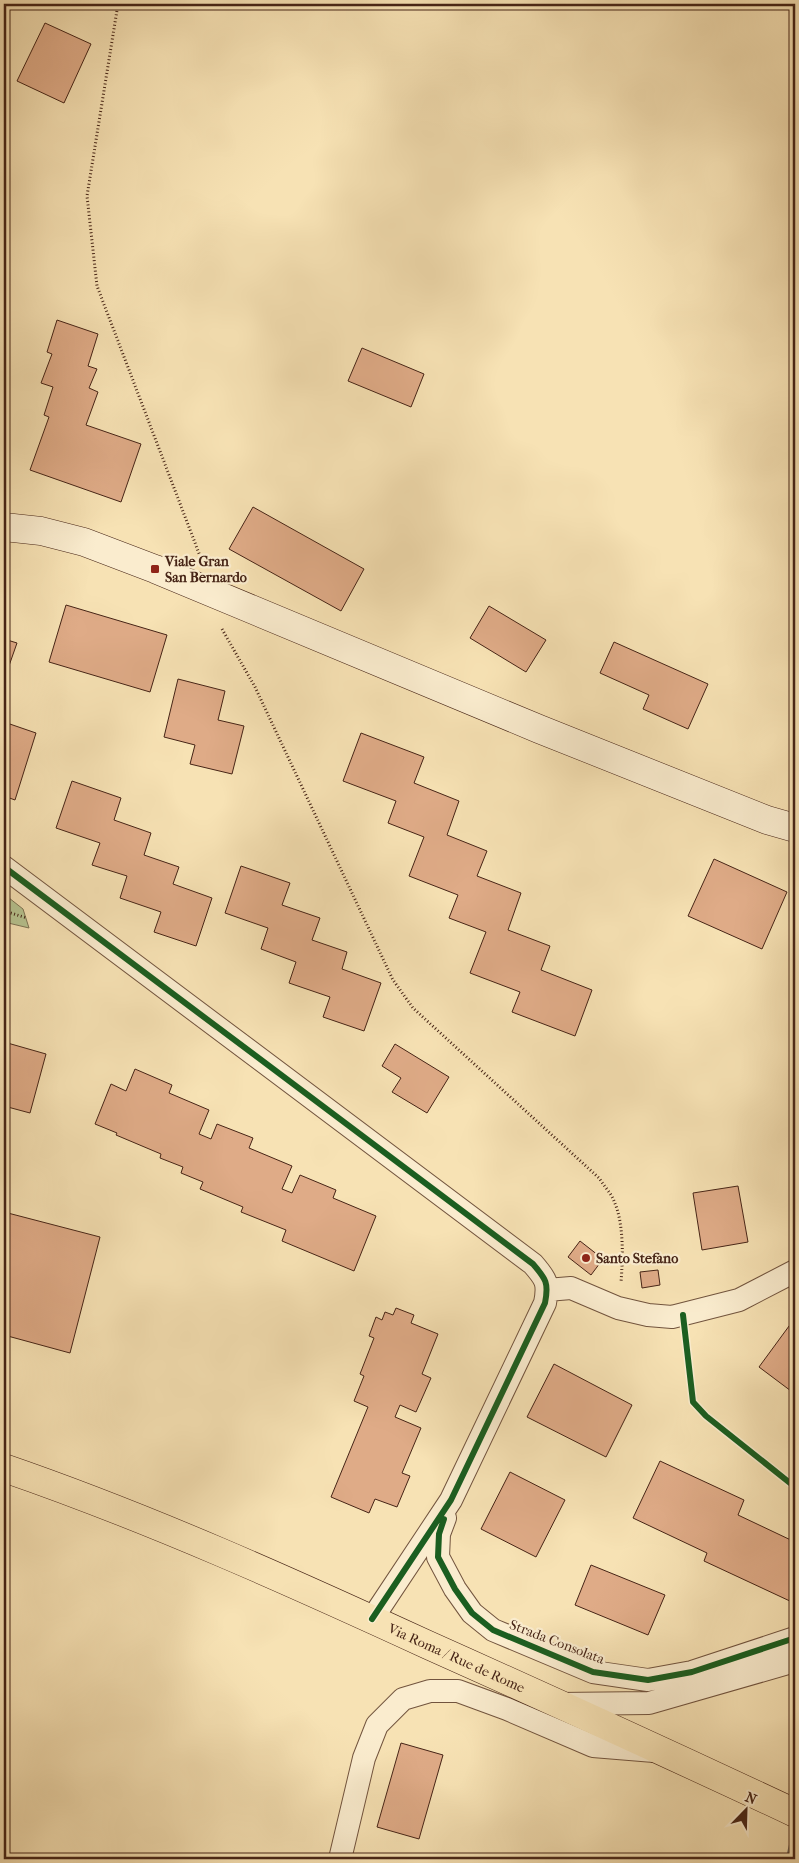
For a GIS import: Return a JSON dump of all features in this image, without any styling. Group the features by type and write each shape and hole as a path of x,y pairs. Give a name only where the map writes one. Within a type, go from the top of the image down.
{"main road":[{"path":"4,527 41,530 84,542 200,588 539,729 767,820 795,828"},
{"name":"Via Roma / Rue de Rome","path":"4,1468 77,1493 208,1546 667,1752 795,1813"}],"street":[{"path":"4,867 533,1264 545,1278 547,1290 544,1303 451,1500 372,1619"},
{"path":"547,1290 571,1288 618,1308 648,1315 672,1317 739,1300 795,1271"},
{"name":"Strada Consolata","path":"451,1500 439,1534 438,1557 455,1589 472,1613 493,1630 593,1672 648,1680 692,1672 793,1640"},
{"path":"557,1704 649,1703 795,1661"},
{"path":"340,1859 364,1758 377,1725 403,1699 430,1691 458,1691 593,1746 667,1752"}],"path":[{"path":"118,4 87,196 97,286 205,572 200,588"},
{"path":"218,621 255,687 393,980 413,1008 599,1178 614,1201 620,1225 623,1260 618,1308"}],"green space":[{"path":"4,894 23,909 29,928 4,922"}],"building":[{"path":"45,23 91,44 64,103 17,81"},
{"path":"57,320 98,334 88,366 97,369 89,388 98,392 86,425 141,444 121,502 30,470 49,417 44,415 53,387 41,383 52,354 47,352"},
{"path":"362,348 424,374 411,407 348,381"},
{"path":"253,507 364,569 341,611 229,549"},
{"path":"66,605 167,635 150,692 49,662"},
{"path":"489,606 546,640 526,672 470,638"},
{"path":"4,639 17,643 4,680"},
{"path":"614,642 708,684 688,729 643,709 649,695 600,673"},
{"path":"178,679 225,691 218,720 244,726 232,774 190,764 195,745 164,737"},
{"path":"4,722 36,733 15,800 4,796"},
{"path":"361,733 424,757 414,783 459,801 447,835 487,851 477,876 521,893 508,930 550,946 541,970 592,990 575,1036 512,1012 520,992 470,973 486,932 449,918 458,895 409,876 424,837 388,823 396,801 343,781"},
{"path":"72,781 121,798 114,820 151,833 144,855 179,867 173,884 212,898 196,946 154,932 161,912 120,898 127,876 92,865 100,843 56,828"},
{"path":"714,859 787,892 762,949 688,916"},
{"path":"241,866 290,883 282,905 320,918 312,940 347,952 342,969 381,983 364,1031 323,1017 330,997 289,983 296,962 261,949 268,928 225,913"},
{"path":"4,1042 46,1054 30,1113 4,1106"},
{"path":"395,1044 449,1077 427,1113 392,1092 401,1078 382,1066"},
{"path":"135,1069 172,1085 169,1093 209,1110 199,1134 211,1139 217,1124 253,1138 249,1148 292,1166 282,1189 292,1193 300,1175 336,1190 333,1198 376,1216 354,1271 282,1241 286,1230 241,1212 243,1207 200,1189 203,1182 181,1173 183,1167 160,1158 161,1154 95,1124 111,1084 126,1091"},
{"path":"738,1186 748,1242 702,1250 693,1193"},
{"path":"4,1212 100,1237 70,1353 4,1335"},
{"name":"Santo Stefano","path":"580,1241 603,1259 591,1275 568,1257"},
{"path":"658,1270 660,1285 642,1288 640,1272"},
{"path":"396,1308 414,1315 411,1323 438,1334 422,1374 431,1378 416,1412 400,1405 395,1417 421,1428 402,1473 410,1476 397,1507 375,1499 369,1513 331,1497 368,1407 354,1401 364,1376 360,1374 374,1338 369,1336 376,1317 382,1320 385,1312 393,1315"},
{"path":"792,1322 795,1325 795,1394 759,1367"},
{"path":"554,1364 632,1405 606,1457 527,1417"},
{"path":"660,1461 744,1500 738,1515 795,1542 795,1596 792,1602 704,1561 707,1553 633,1518"},
{"path":"510,1472 565,1500 536,1557 481,1529"},
{"path":"591,1565 665,1595 648,1635 575,1605"},
{"path":"401,1743 443,1755 419,1839 377,1827"}],"waterway":[{"path":"790,1859 795,1839"}],"cycle path":[{"path":"4,867 533,1264 544,1278 547,1291 545,1303 451,1500 372,1619"},
{"path":"683,1315 693,1402 706,1416 795,1487"},
{"path":"444,1519 439,1534 438,1557 455,1589 472,1613 493,1630 593,1672 648,1680 692,1672 795,1638"}],"place":[{"name":"Viale Gran San Bernardo","path":"155,569"},
{"name":"Santo Stefano","path":"586,1258"}]}
